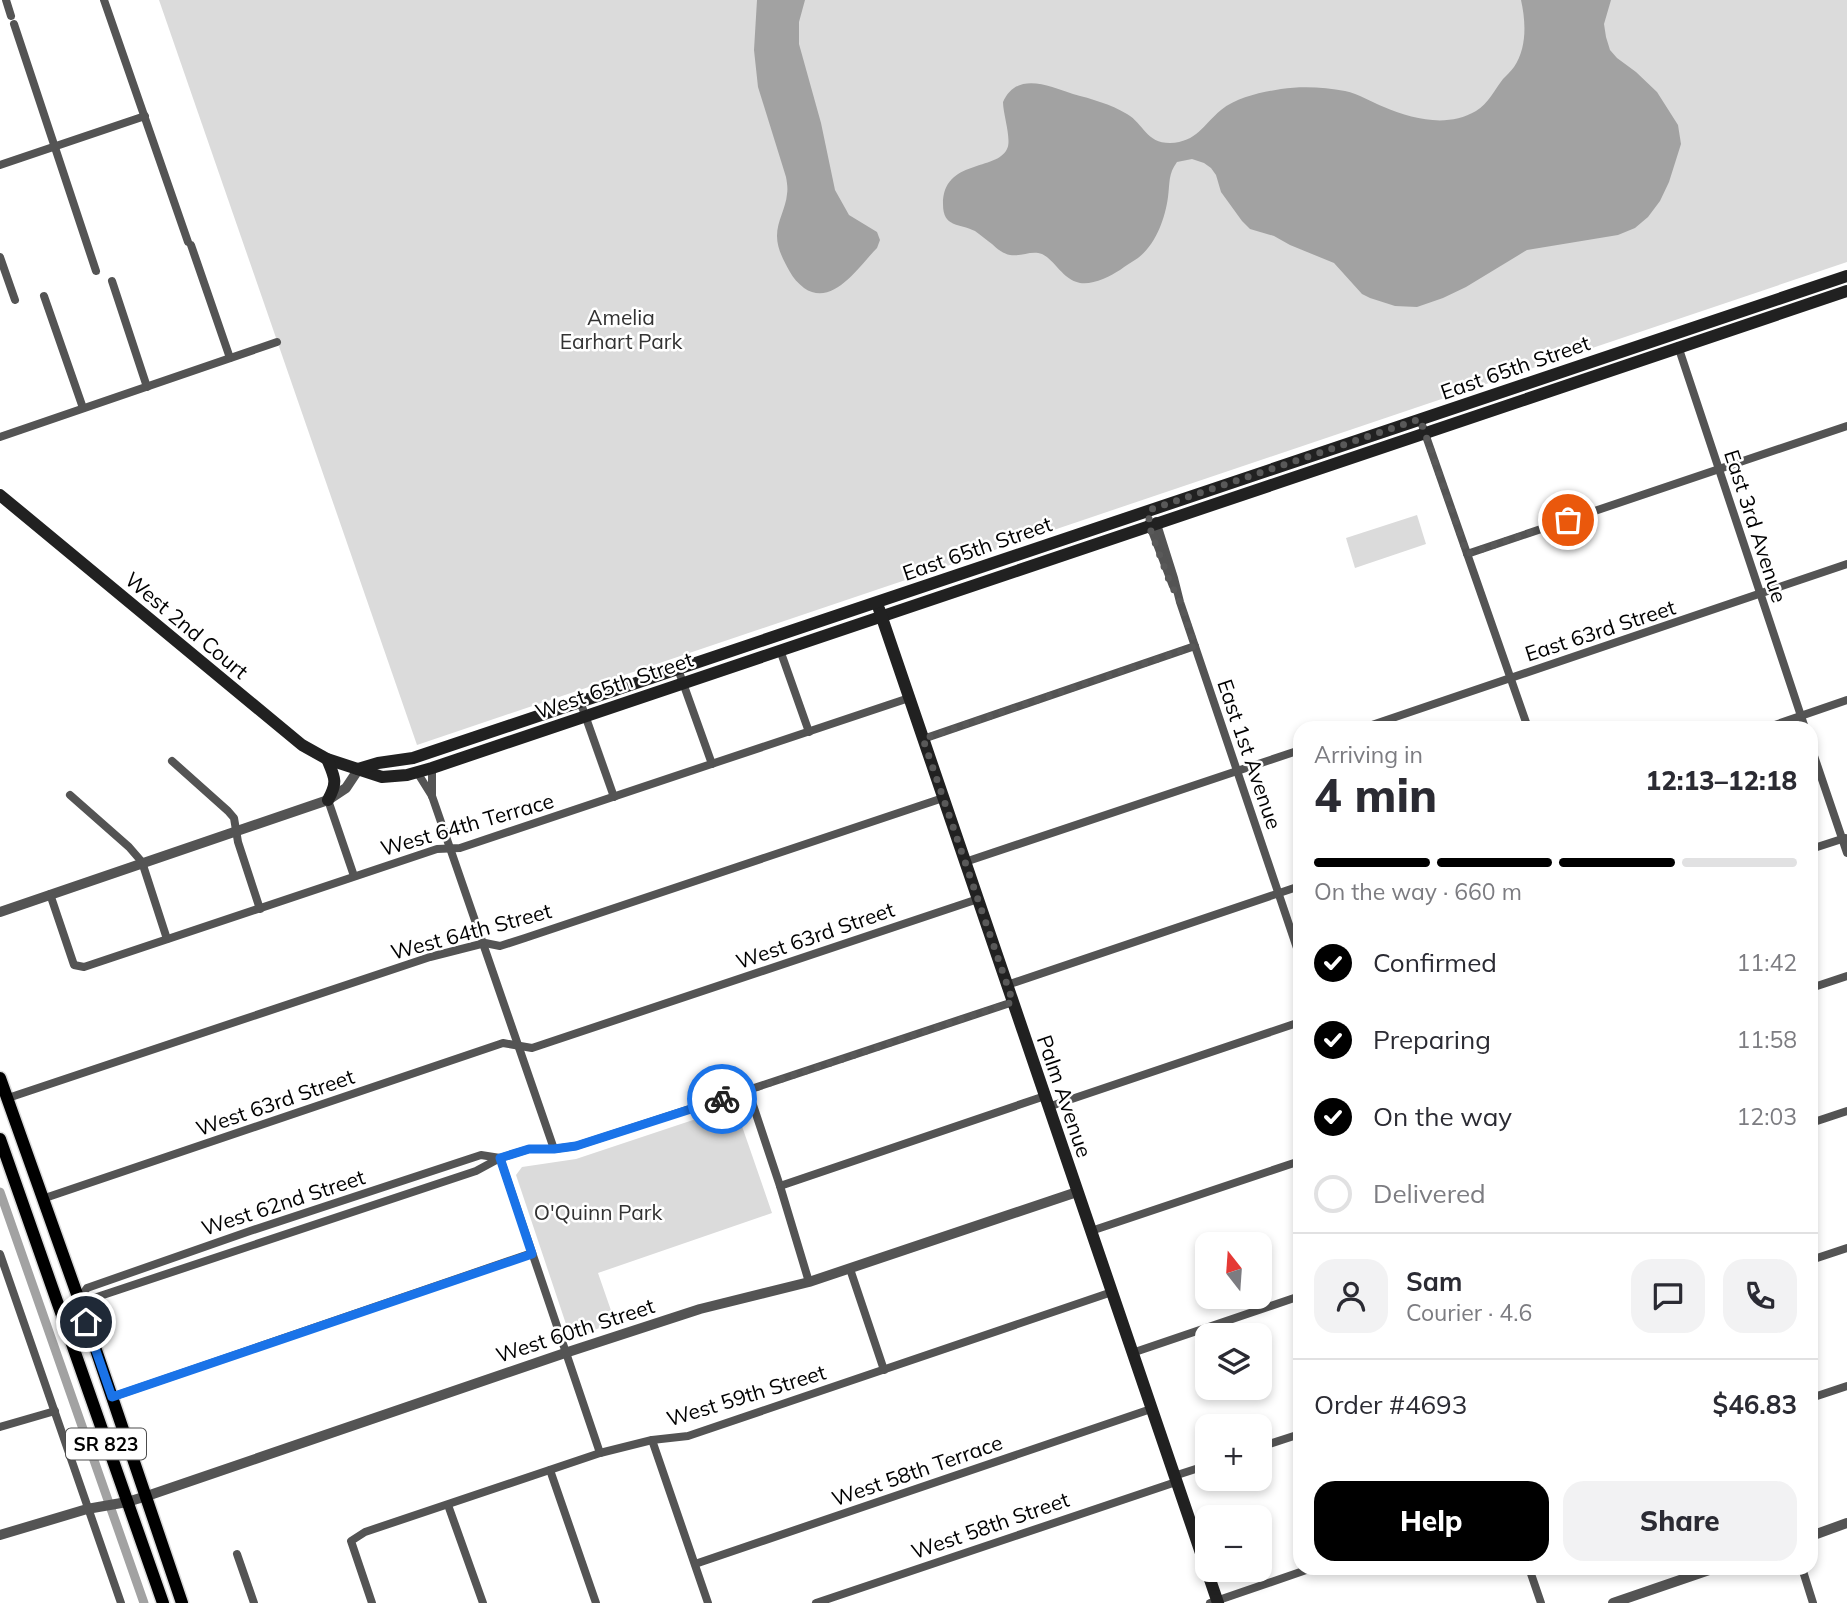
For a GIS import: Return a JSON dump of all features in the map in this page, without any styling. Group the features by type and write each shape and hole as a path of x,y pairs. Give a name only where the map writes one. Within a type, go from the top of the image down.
{"main road":[{"name":"East 65th Street","path":"876,602 1847,276"},
{"name":"East 65th Street","path":"881,616 1847,291"},
{"name":"West 2nd Court","path":"0,495 302,745 327,760 358,770"},
{"name":"Palm Avenue","path":"876,602 1152,1409 1215,1602"},
{"name":"West 65th Street","path":"358,770 378,763 413,758 876,602"},
{"name":"West 65th Street","path":"358,770 382,777 432,768 881,616"},
{"path":"327,760 336,785 328,800"},
{"name":"SR 823","path":"0,1078 42,1199 80,1296 182,1603"},
{"path":"1,1141 12,1151 23,1181 32,1193 42,1199 36,1215 34,1235"},
{"name":"SR 823","path":"1,1141 163,1603"}],"street":[{"path":"6,0 96,271"},
{"path":"104,0 230,358"},
{"path":"0,165 145,116"},
{"path":"0,257 15,300"},
{"path":"111,281 147,387"},
{"path":"44,296 83,408"},
{"name":"East 3rd Avenue","path":"1674,334 1803,721"},
{"path":"0,437 277,342"},
{"path":"1420,419 1525,721"},
{"path":"1467,554 1847,426"},
{"name":"East 1st Avenue","path":"1149,510 1169,580 1180,602 1293,936"},
{"name":"East 63rd Street","path":"1384,721 1847,564"},
{"path":"923,739 1195,646"},
{"path":"780,650 809,732"},
{"path":"678,669 712,764"},
{"name":"West 64th Terrace","path":"50,894 74,965 84,967 437,849 460,848 909,698"},
{"path":"1786,721 1847,700"},
{"path":"580,701 614,797"},
{"path":"965,862 1293,752"},
{"path":"172,761 234,818 238,842 260,909"},
{"path":"1818,766 1845,838 1847,853"},
{"path":"432,768 432,796"},
{"path":"0,912 328,800 346,788 358,770"},
{"path":"417,772 432,796 554,1149"},
{"path":"70,795 129,847 142,862 167,940"},
{"name":"West 64th Street","path":"8,1098 430,957 485,943 500,946 525,939 943,798"},
{"path":"328,800 354,876"},
{"path":"1818,847 1845,838"},
{"path":"1007,985 1293,888"},
{"name":"West 63rd Street","path":"42,1199 503,1043 532,1048 978,899"},
{"path":"1818,986 1847,976"},
{"name":"West 62nd Street","path":"500,1158 481,1155 87,1288 80,1296 91,1299 476,1171 500,1158 529,1149 576,1146 1013,1002"},
{"path":"780,1186 1293,1024"},
{"path":"748,1090 809,1282"},
{"path":"1818,1121 1847,1111"},
{"path":"500,1158 600,1453"},
{"path":"1091,1231 1293,1163"},
{"name":"West 60th Street","path":"0,1535 87,1509 146,1496 565,1353 700,1309 809,1282 1077,1192"},
{"path":"1818,1258 1847,1248"},
{"path":"112,1397 532,1254"},
{"path":"0,1255 121,1603"},
{"path":"850,1269 884,1370"},
{"name":"West 59th Street","path":"372,1603 351,1541 365,1532 600,1453 652,1440 688,1436 1112,1292"},
{"path":"1132,1353 1293,1298"},
{"path":"1818,1396 1847,1386"},
{"name":"West 58th Terrace","path":"695,1564 1152,1409"},
{"path":"0,1427 55,1411"},
{"path":"1272,1443 1293,1436"},
{"path":"652,1440 708,1603"},
{"path":"550,1470 596,1603"},
{"name":"West 58th Street","path":"816,1603 1195,1471"},
{"path":"448,1505 483,1603"},
{"path":"1818,1534 1847,1524"},
{"path":"237,1554 254,1603"},
{"path":"1215,1602 1293,1575"},
{"path":"1531,1575 1541,1603"},
{"path":"1613,1603 1695,1575"},
{"path":"1804,1575 1813,1603"}],"green space":[{"name":"Amelia Earhart Park","path":"159,0 1847,0 1847,262 417,745"},
{"path":"1417,515 1426,544 1355,568 1346,538"},
{"name":"O'Quinn Park","path":"735,1106 772,1213 598,1273 615,1322 571,1339 516,1175 522,1167 576,1159"}],"shaded area":[{"path":"757,0 805,0 799,22 799,44 821,123 835,190 849,215 877,232 880,240 877,248 854,274 835,289 825,293 815,293 798,282 785,264 778,246 777,230 787,186 758,87 754,50"},
{"path":"1521,0 1611,0 1604,24 1610,50 1657,92 1678,125 1681,144 1669,182 1660,201 1635,228 1618,235 1527,250 1466,287 1417,307 1395,306 1370,298 1362,294 1334,263 1274,236 1250,229 1221,192 1211,168 1192,159 1177,162 1174,166 1165,214 1150,246 1120,270 1095,282 1074,281 1042,254 1005,254 975,231 953,224 944,212 945,190 952,180 971,168 993,161 1007,149 1003,102 1016,87 1034,83 1101,102 1133,118 1156,140 1170,143 1187,140 1221,110 1242,98 1289,88 1313,87 1345,91 1418,118 1453,119 1476,111 1484,104 1518,60 1524,35"}],"waterway":[{"path":"0,1192 144,1603"}],"way so far":[{"path":"722,1099 1013,1002 923,739 1195,646 1149,526 1149,510 1420,419 1467,554 1568,520"}],"route":[{"path":"86,1322 112,1397 532,1254 500,1158 529,1149 576,1146 722,1099"}]}
